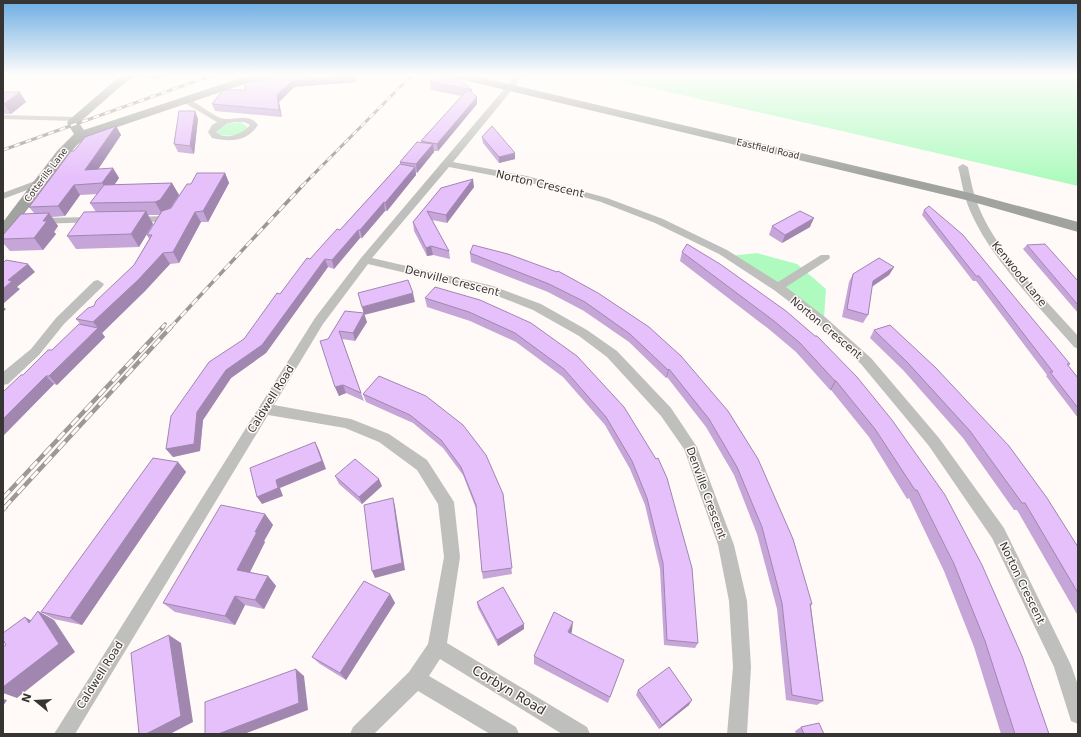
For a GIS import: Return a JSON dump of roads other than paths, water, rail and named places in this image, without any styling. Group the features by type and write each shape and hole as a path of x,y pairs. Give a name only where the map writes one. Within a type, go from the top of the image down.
{"street":[{"path":"87,109 72,123 81,135 158,109"},
{"path":"202,109 223,122"},
{"name":"Caldwell Road","path":"64,734 319,321 365,260 493,109"},
{"name":"Eastfield Road","path":"601,109 970,197 1078,227"},
{"path":"3,117 76,119"},
{"name":"Cotterills Lane","path":"7,227 72,142 81,135"},
{"name":"Norton Crescent","path":"447,164 527,179 604,200 659,220 723,252 778,287 821,320 866,362 943,455 998,533 1062,665 1078,714"},
{"name":"Kenwood Lane","path":"963,167 970,197 983,226 1009,264 1078,344"},
{"path":"3,196 43,181"},
{"path":"123,220 168,218 155,232"},
{"path":"7,227 107,220"},
{"path":"778,287 825,257"},
{"name":"Denville Crescent","path":"365,260 493,290 537,307 583,333 612,354 666,412 690,447 726,545 738,601 742,667 737,734"},
{"path":"3,380 35,352 60,321 78,310 98,284"},
{"path":"265,409 346,423 384,438 422,465 446,502 452,556 437,647 416,679 360,734"},
{"name":"Corbyn Road","path":"437,647 580,734"},
{"path":"416,679 509,734"}],"railway":[{"path":"3,150 117,109"},
{"path":"302,186 378,109"},
{"path":"170,328 303,185"},
{"path":"162,328 165,324"},
{"path":"3,498 163,327"},
{"path":"4,508 171,327"}]}
